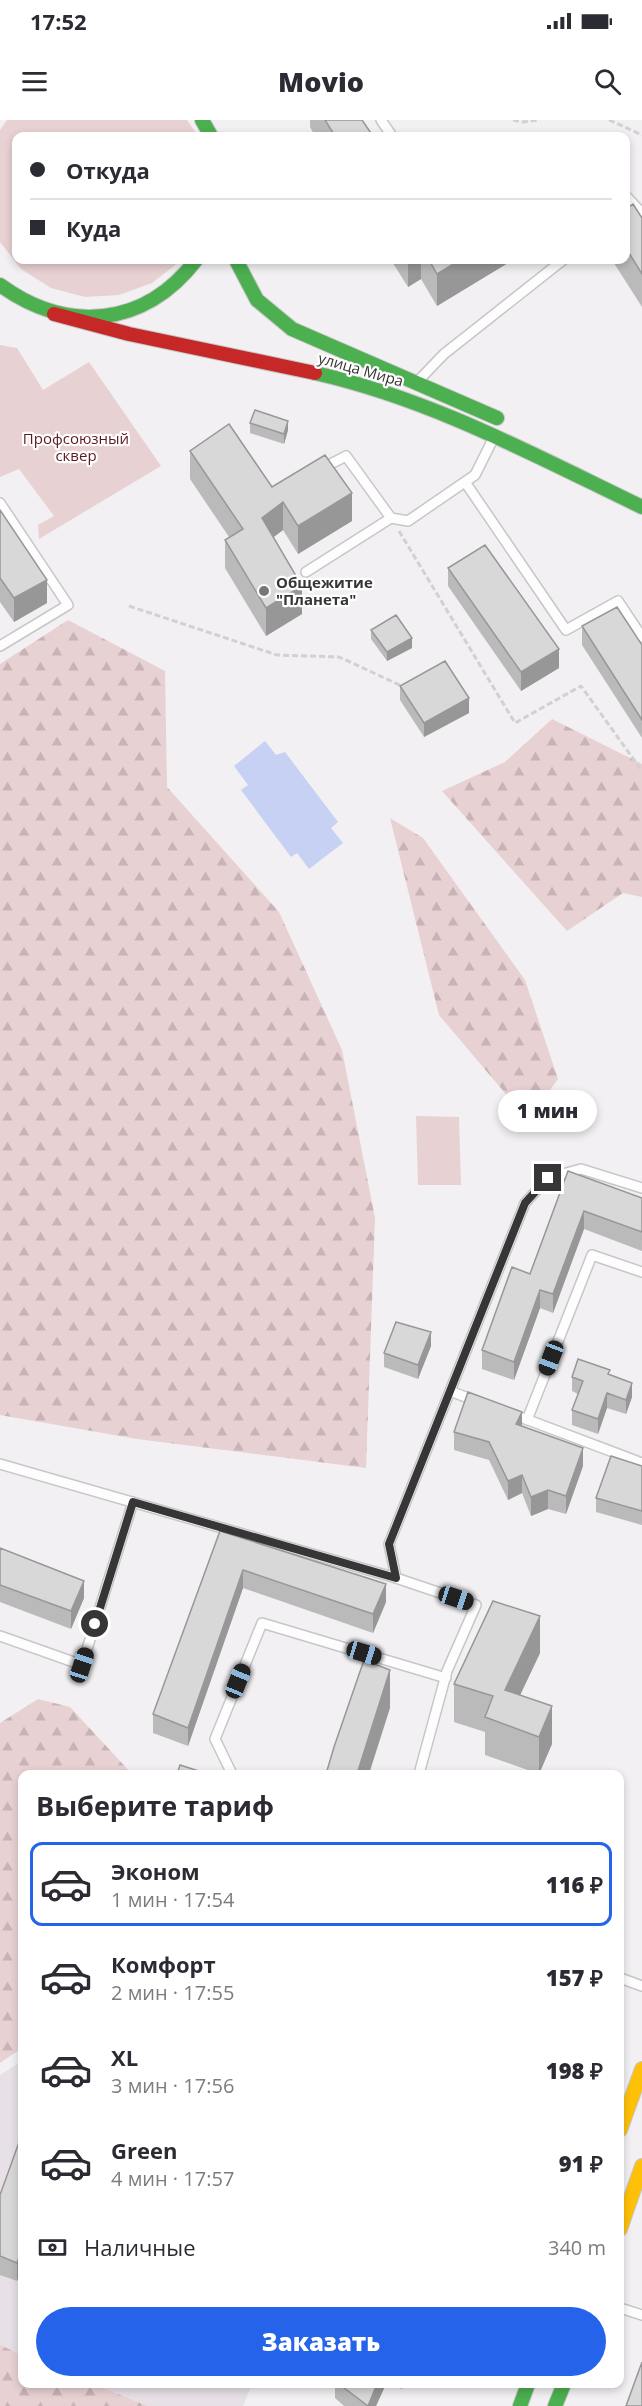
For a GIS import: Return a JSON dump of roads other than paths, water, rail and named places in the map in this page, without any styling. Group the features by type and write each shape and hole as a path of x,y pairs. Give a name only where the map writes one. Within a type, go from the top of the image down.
{"main road":[{"path":"202,120 210,130"},
{"path":"0,285 20,300 54,314 91,318 128,311 162,295 193,264"},
{"name":"улица Мира","path":"238,264 257,300 292,329 507,423"},
{"name":"улица Мира","path":"54,314 99,328 208,348 359,384 407,400 494,436 642,507"},
{"path":"407,400 416,382"},
{"path":"624,2119 642,2069"},
{"path":"624,2218 642,2166"},
{"path":"520,2406 527,2388"},
{"path":"555,2406 562,2388"}],"lane":[{"path":"630,200 642,213"},
{"path":"416,382 444,354 558,264"},
{"path":"306,572 391,518 408,521 475,475 494,436 507,423"},
{"path":"308,476 346,456 391,518"},
{"path":"465,482 566,630 618,601 642,637"},
{"path":"0,503 68,605 0,646"},
{"path":"396,1578 389,1544 525,1203 548,1178 581,1169 642,1188"},
{"path":"527,1420 592,1255 642,1272"},
{"path":"450,1391 483,1403"},
{"path":"516,1416 642,1463"},
{"path":"0,1464 396,1578 476,1605 446,1678 419,1770"},
{"path":"0,1636 82,1665 133,1502"},
{"path":"230,1770 215,1739 262,1623 446,1678"},
{"path":"624,1979 642,1986"},
{"path":"624,2309 642,2316"}],"water":[{"path":"265,741 276,755 285,752 338,822 331,828 343,843 309,869 297,853 291,857 241,790 248,785 234,766"}],"place":[{"name":"Общежитие \"Планета\"","path":"264,591"}],"park label":[{"name":"Профсоюзный сквер","path":"76,446"}]}
